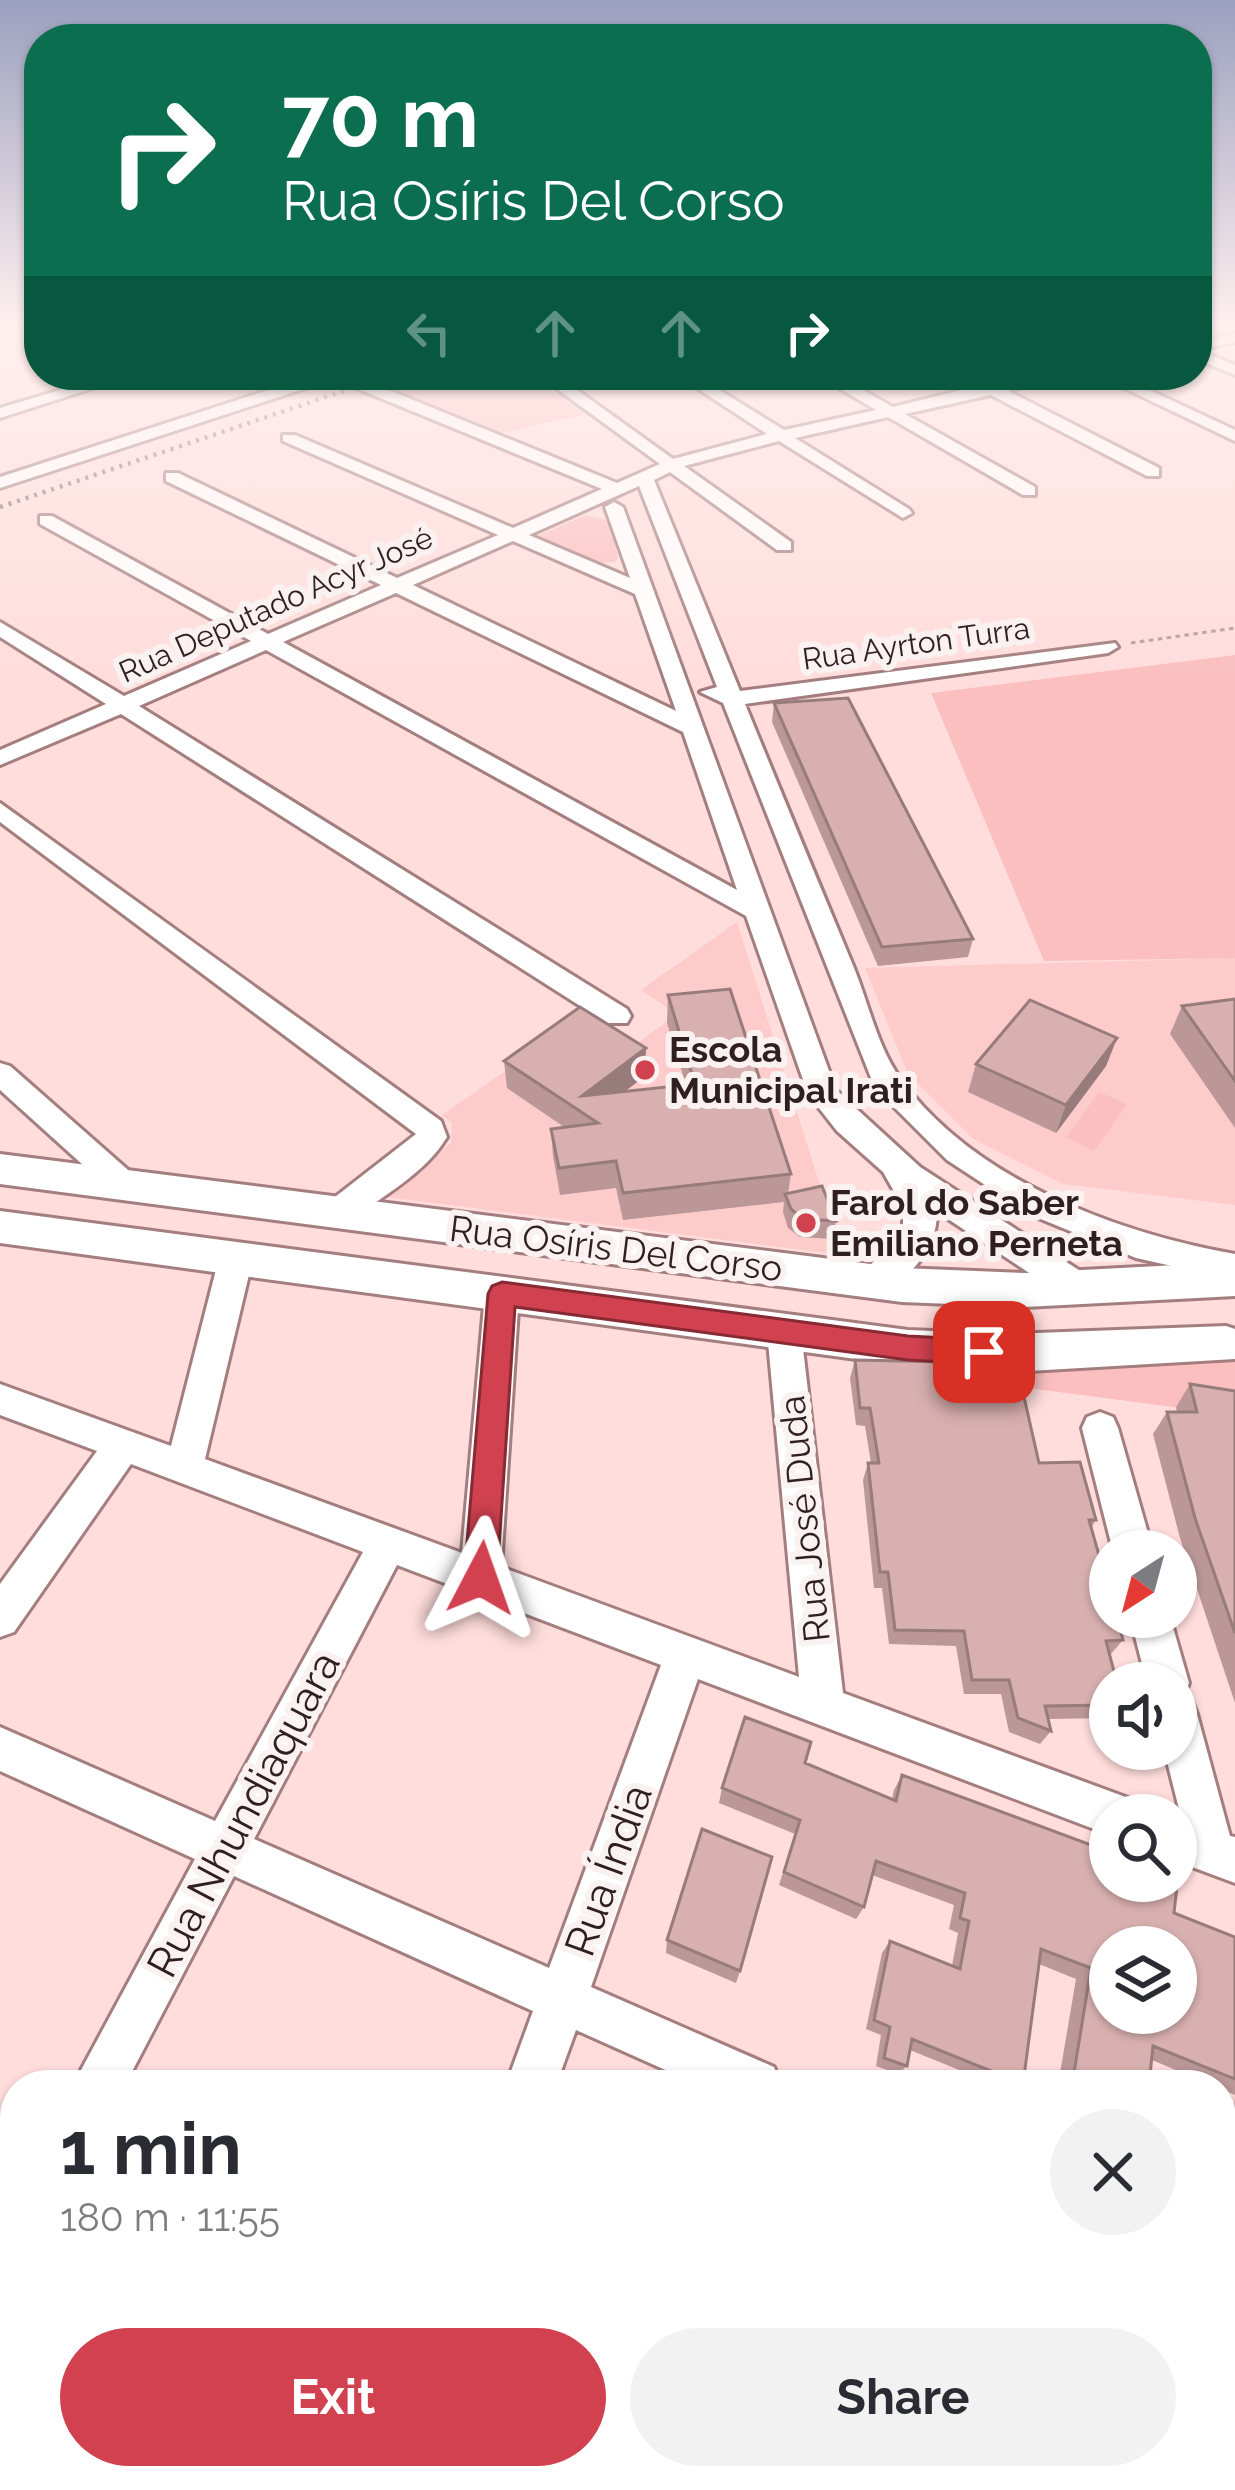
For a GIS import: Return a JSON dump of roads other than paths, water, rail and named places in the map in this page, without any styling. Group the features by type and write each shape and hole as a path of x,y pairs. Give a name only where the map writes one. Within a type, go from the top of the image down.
{"main road":[{"name":"Rua Osíris Del Corso","path":"0,1169 67,1160 125,1185 870,1281 977,1289 1235,1279"},
{"path":"327,1271 356,1249 358,1234 351,1221 337,1213"},
{"path":"414,1282 403,1270 400,1256 406,1242 437,1226"},
{"name":"Rua Osíris Del Corso","path":"0,1227 958,1352 1230,1344"},
{"path":"1079,1288 1149,1328 1230,1344"}],"street":[{"path":"0,483 123,442"},
{"path":"299,442 644,591"},
{"path":"490,442 615,498 824,1094 854,1130 891,1161 1079,1288"},
{"path":"639,442 784,546"},
{"name":"Rua Deputado Acyr José","path":"0,758 513,534 615,498 671,465 746,442"},
{"path":"790,442 903,513"},
{"path":"944,442 1029,490"},
{"path":"1096,442 1154,472"},
{"path":"22,460 44,468"},
{"path":"172,477 693,728"},
{"path":"644,477 873,1059 906,1107 999,1182 1080,1224 1159,1252 1235,1267"},
{"path":"46,520 757,911"},
{"path":"0,628 617,1016"},
{"name":"Rua Ayrton Turra","path":"626,695 711,692 732,700 1108,647"},
{"path":"860,682 872,705"},
{"path":"0,810 430,1129 432,1137 419,1152 337,1213"},
{"path":"667,861 697,861 733,843"},
{"path":"702,880 745,878 797,866"},
{"path":"0,1073 67,1160"},
{"path":"870,1281 907,1255 922,1227 916,1193 891,1161"},
{"path":"184,1468 236,1258"},
{"path":"481,1578 502,1294"},
{"name":"Rua José Duda","path":"784,1331 823,1706"},
{"path":"0,1399 1089,1805"},
{"path":"1100,1428 1127,1530"},
{"path":"0,1618 123,1445"},
{"name":"Rua Nhundiaquara","path":"106,2070 388,1544"},
{"name":"Rua Índia","path":"536,2070 686,1655"},
{"path":"0,1750 721,2070"},
{"path":"1189,1770 1208,1850"}],"railway":[{"path":"0,507 192,442"}],"place":[{"name":"Escola Municipal Irati","path":"645,1070"},
{"name":"Farol do Saber Emiliano Perneta","path":"806,1223"}]}
